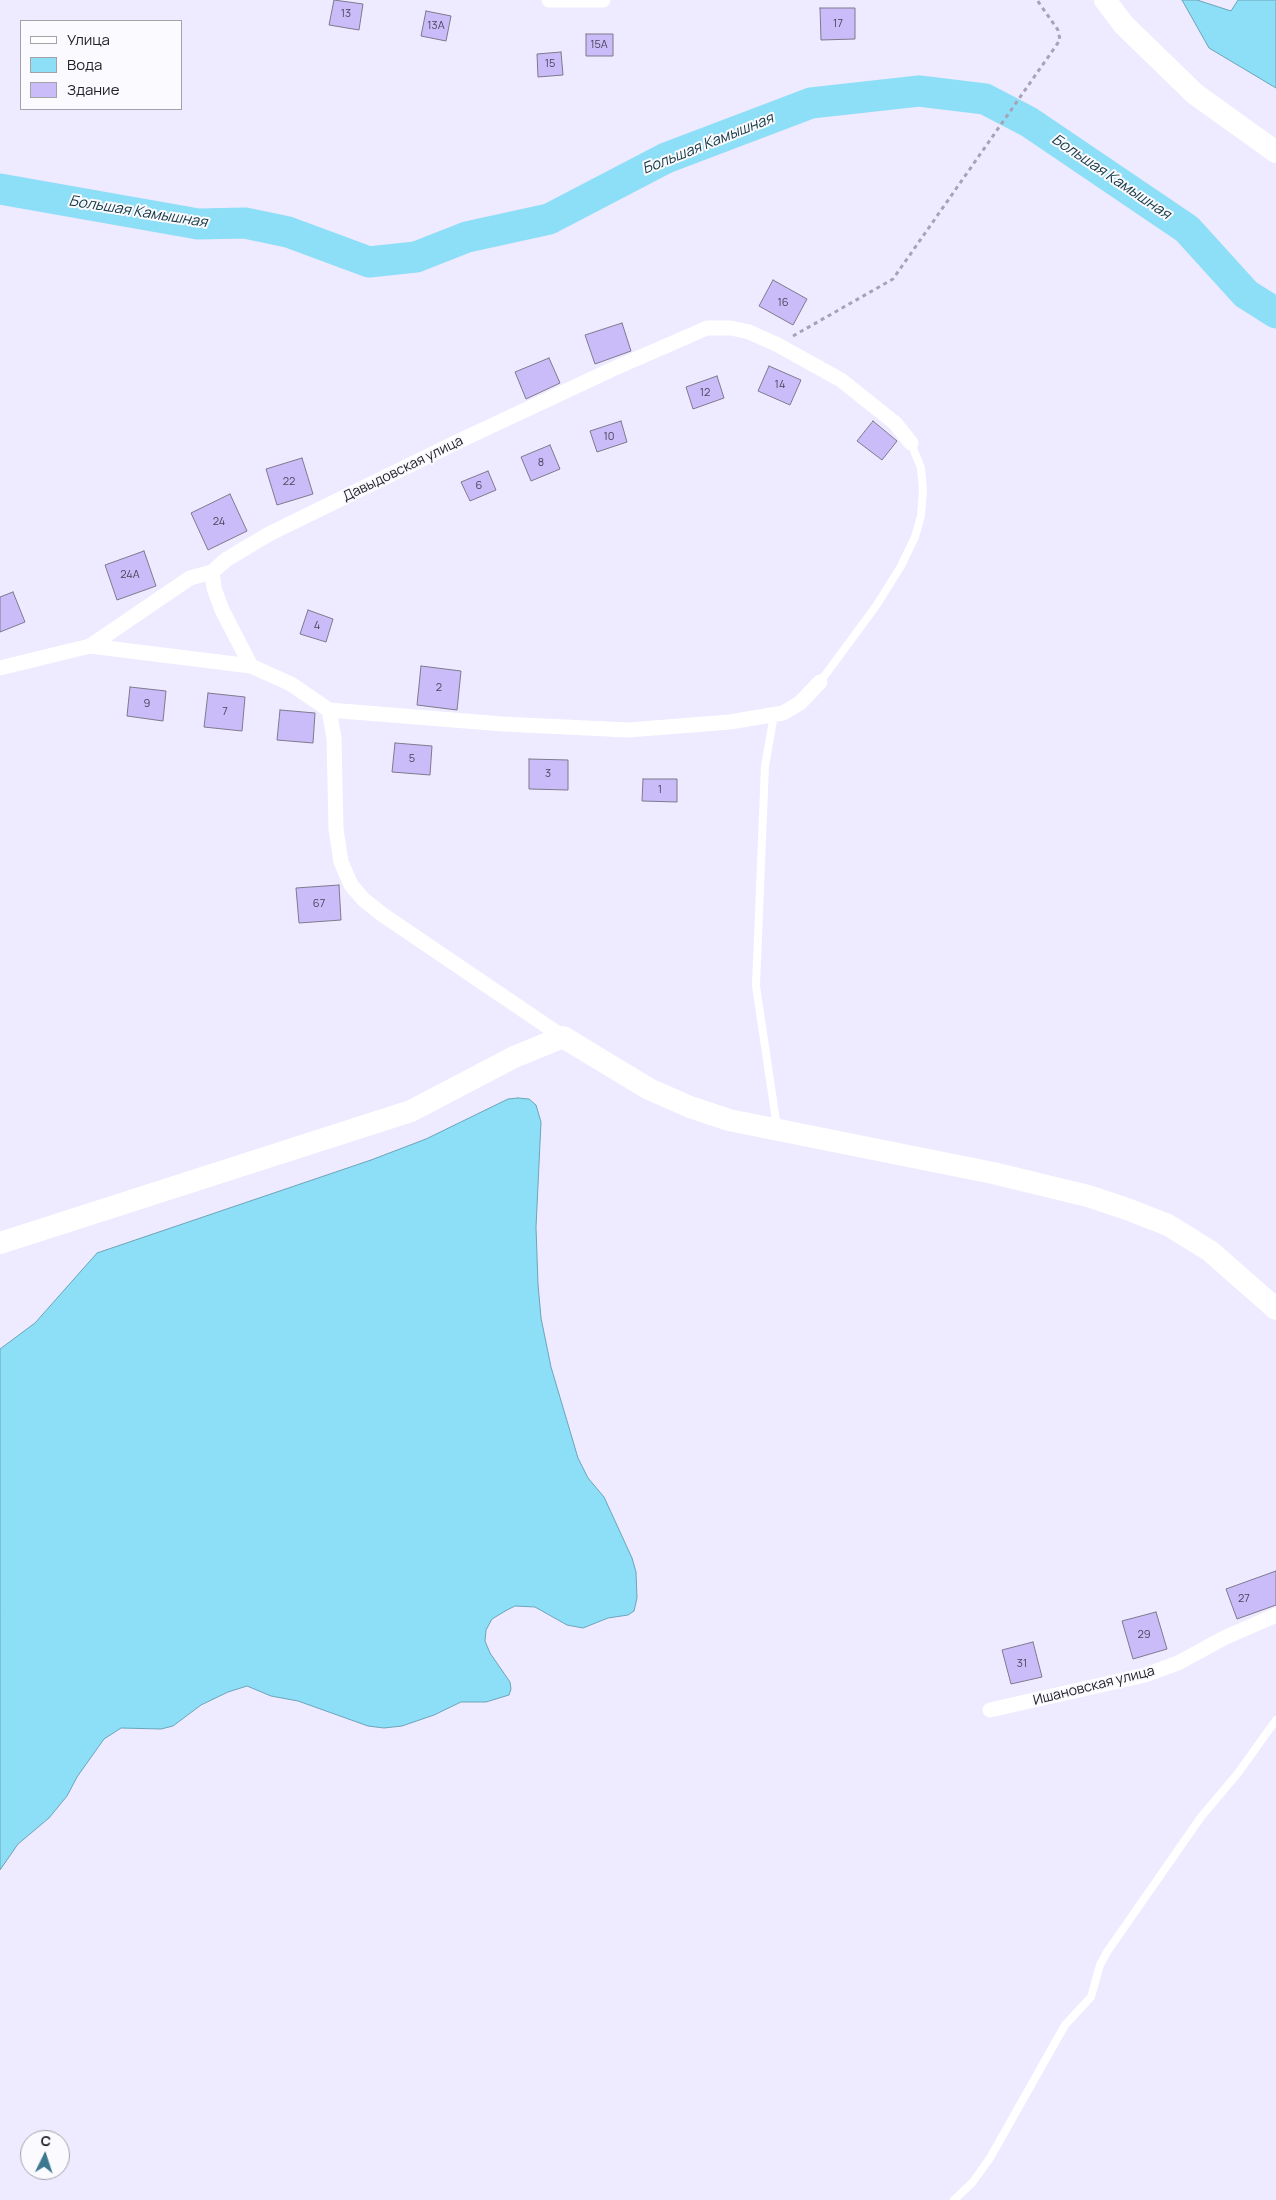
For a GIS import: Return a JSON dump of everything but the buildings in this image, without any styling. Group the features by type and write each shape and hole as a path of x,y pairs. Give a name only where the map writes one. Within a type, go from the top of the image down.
{"street":[{"path":"549,0 603,0"},
{"path":"1105,0 1124,26 1195,94 1276,152"},
{"name":"Давыдовская улица","path":"212,572 227,559 269,534 477,433 707,328 731,328 778,345 841,380 894,423 911,443"},
{"path":"0,668 90,646 190,578 212,572 222,610 251,666"},
{"path":"90,646 251,666 291,684 330,710 503,724 628,730 689,727 783,713 800,702 820,682"},
{"path":"330,710 334,738 336,829 341,862 351,884 364,900 383,915 563,1037 657,1093 690,1107 729,1120 993,1173 1088,1196 1127,1209 1168,1225 1210,1251 1276,1308"},
{"path":"0,1243 411,1111 514,1057 563,1037"},
{"name":"Ишановская улица","path":"990,1710 1145,1676 1178,1663 1224,1638 1276,1615"}],"lane":[{"path":"820,682 876,606 901,566 915,536 921,516 923,490 921,468 911,443"},
{"path":"774,715 765,766 756,986 778,1131"},
{"path":"954,2200 972,2183 990,2158 1065,2025 1091,1998 1100,1965 1108,1952 1201,1817 1238,1773 1276,1720"}],"path":[{"path":"778,345 893,279 1060,40 1058,30 1037,0"}],"water":[{"path":"1182,0 1197,0 1231,11 1238,0 1276,0 1276,88 1209,48"},
{"path":"508,1099 529,1099 536,1105 541,1122 536,1227 538,1284 541,1318 551,1367 578,1458 588,1478 604,1497 632,1558 636,1572 637,1598 634,1611 628,1615 608,1618 583,1628 567,1625 535,1607 515,1606 492,1619 486,1630 485,1641 490,1653 510,1682 511,1689 509,1695 486,1702 461,1702 434,1715 402,1726 384,1728 368,1726 298,1701 271,1696 247,1686 228,1692 201,1705 173,1726 161,1729 121,1728 104,1739 77,1777 67,1796 49,1818 18,1844 0,1870 0,1349 35,1323 97,1253 371,1160 426,1139"}],"waterway":[{"name":"Большая Камышная","path":"0,189 198,224 245,223 288,232 369,262 416,257 467,237 549,219 666,158 811,103 919,91 985,99 1029,122 1187,229 1246,294 1276,313"}]}
